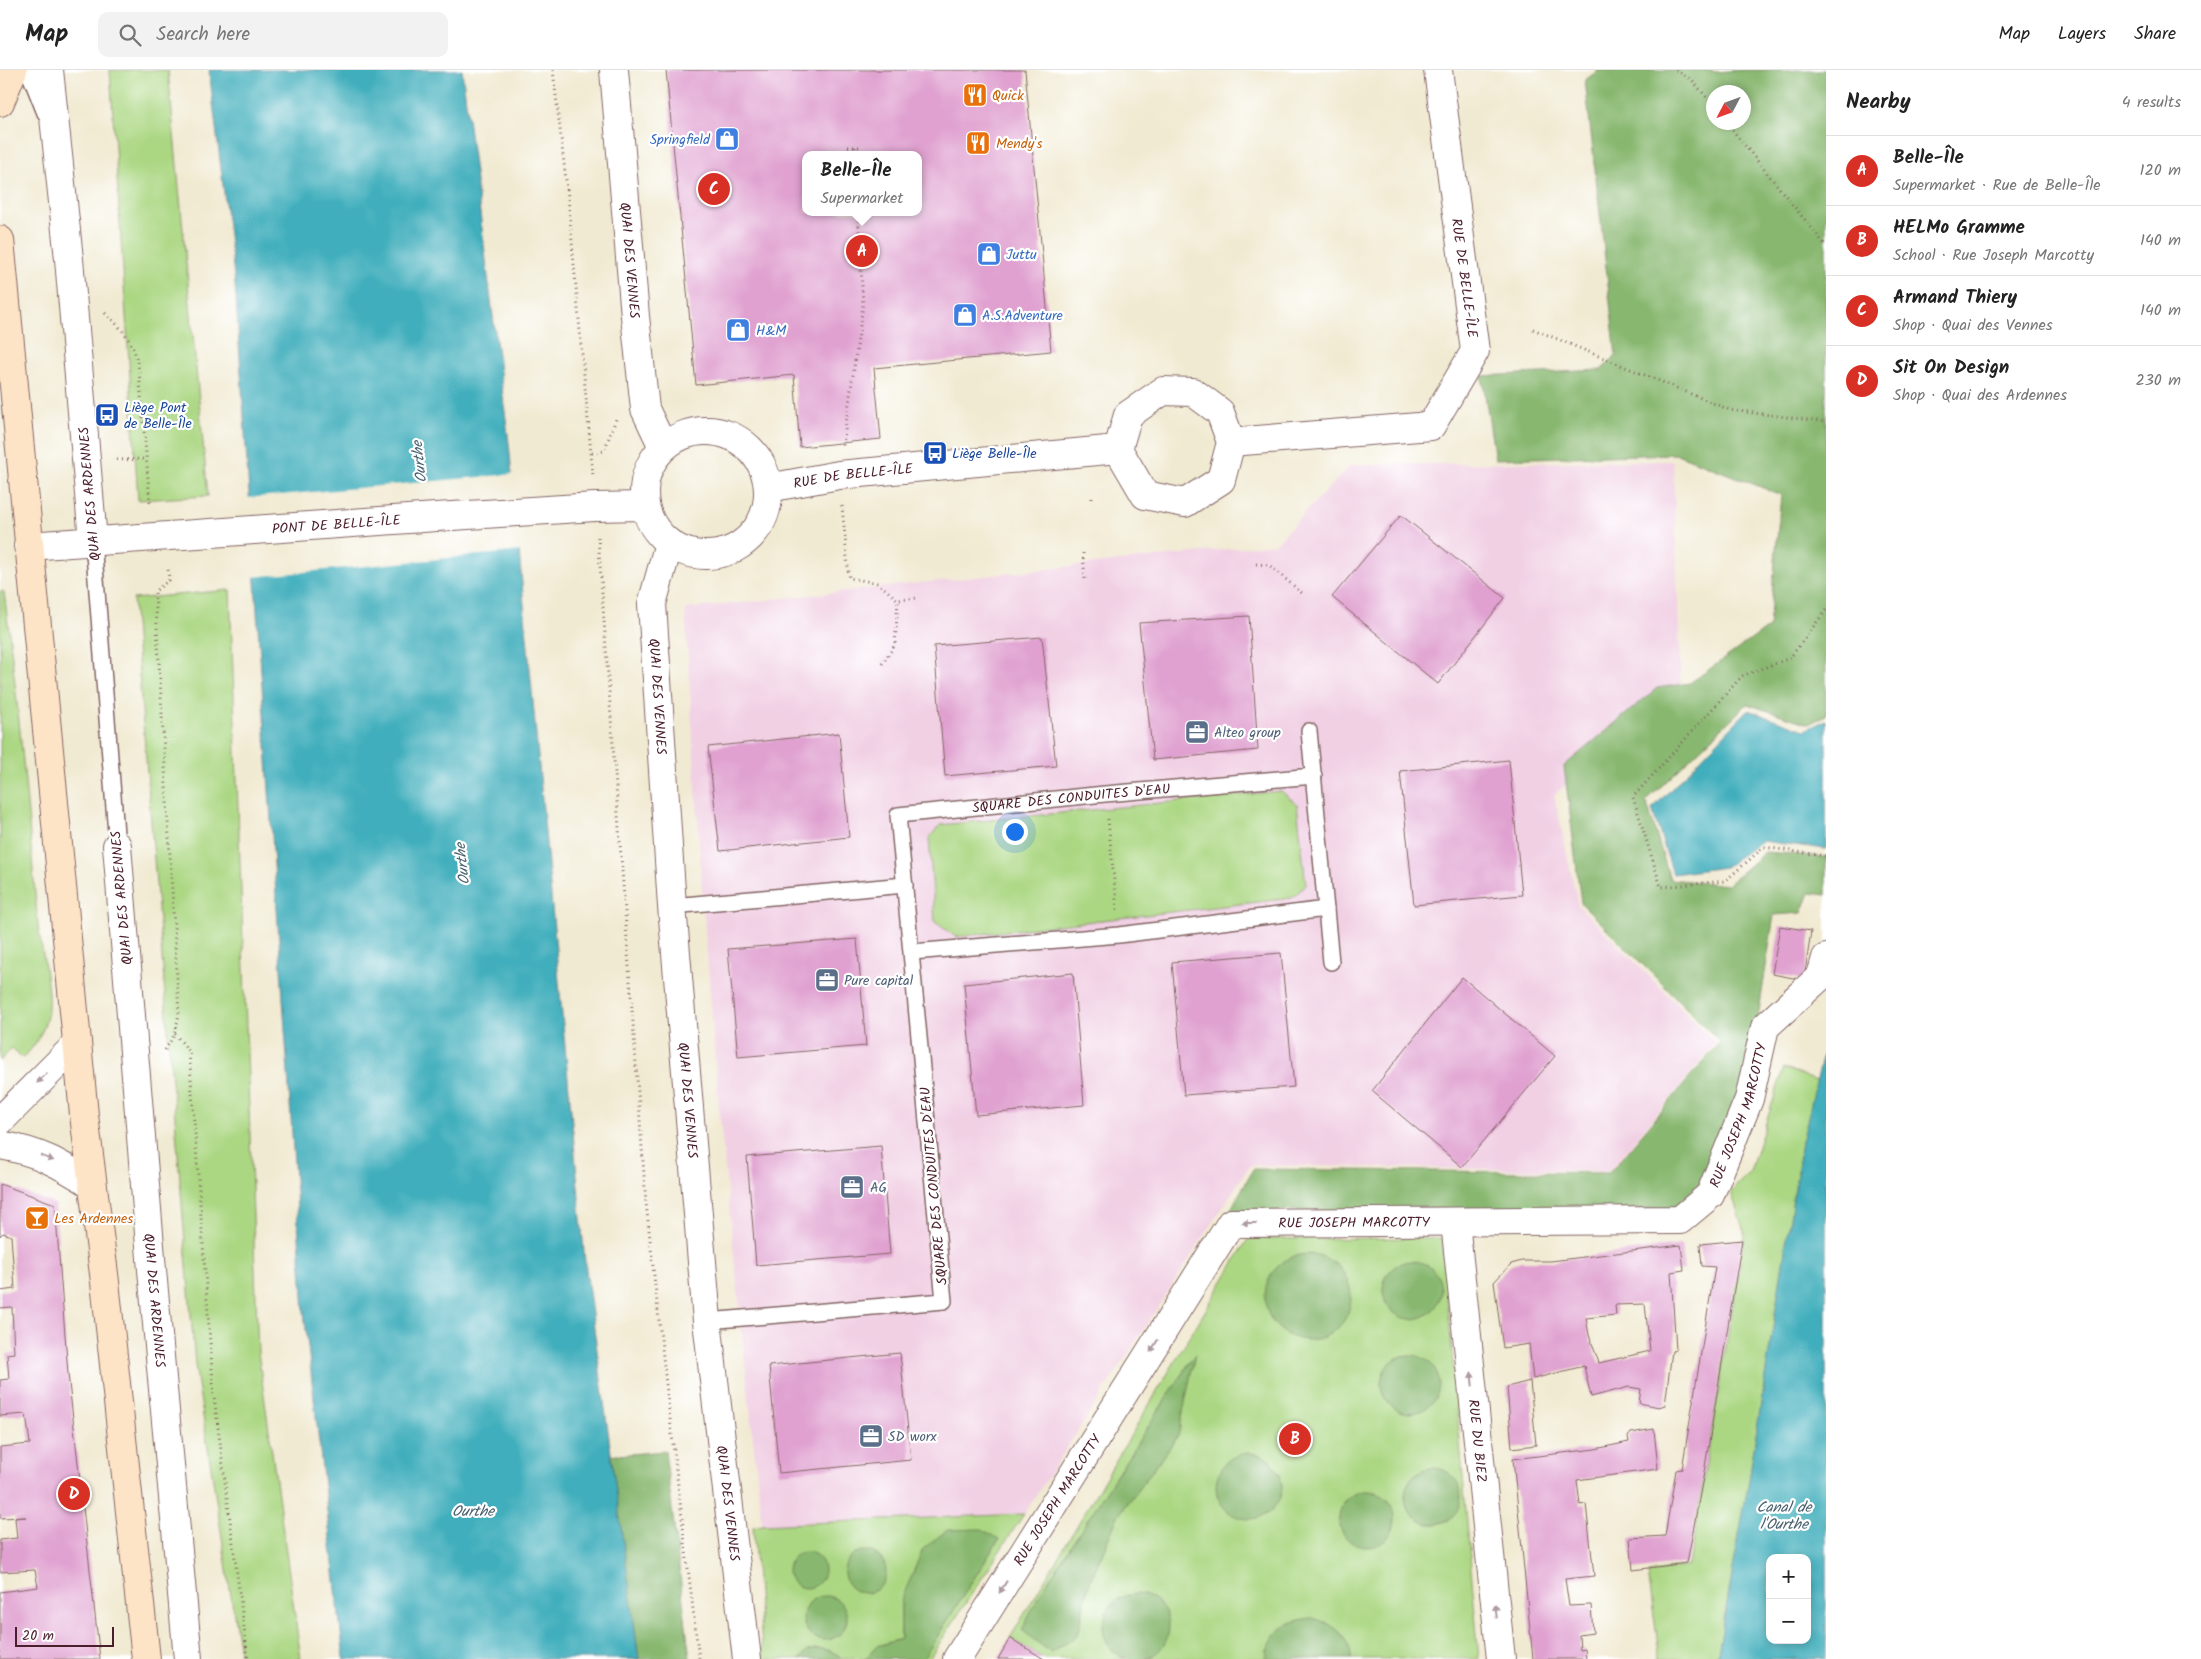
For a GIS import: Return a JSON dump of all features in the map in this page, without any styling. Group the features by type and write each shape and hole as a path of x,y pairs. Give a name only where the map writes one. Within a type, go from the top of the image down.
{"main road":[{"path":"0,102 13,70"},
{"path":"0,240 77,1044 146,1659"}],"street":[{"name":"QUAI DES ARDENNES","path":"48,70 69,258 93,541"},
{"name":"QUAI DES VENNES","path":"614,70 635,316 646,409 662,447"},
{"name":"RUE DE BELLE-ÎLE","path":"1232,442 1431,426 1475,351 1438,70"},
{"path":"1163,391 1193,392 1220,412 1232,442 1221,480 1184,503 1145,495 1118,449 1128,415 1163,391"},
{"path":"703,430 725,433 738,440 755,455 763,467 768,488 768,504 760,524 743,544 715,556 690,552 669,543 652,526 644,506 642,491 647,469 662,447 690,432 703,430"},
{"name":"RUE DE BELLE-ÎLE","path":"768,488 839,475 1118,449"},
{"name":"PONT DE BELLE-ÎLE","path":"28,546 167,538 595,507 644,506"},
{"name":"QUAI DES VENNES","path":"669,543 652,604 672,906 707,1321 747,1659"},
{"name":"QUAI DES ARDENNES","path":"117,846 156,1319 188,1659"},
{"name":"RUE JOSEPH MARCOTTY","path":"957,1659 1231,1223 1680,1220 1710,1195 1749,1098 1765,1027 1821,976 1826,958"},
{"path":"0,1121 77,1044"},
{"path":"0,1145 20,1148 52,1159 92,1184"},
{"name":"RUE DU BIEZ","path":"1455,1222 1501,1659"}],"lane":[{"name":"QUAI DES ARDENNES","path":"28,70 55,136"},
{"name":"QUAI DES ARDENNES","path":"93,541 117,846"},
{"path":"1309,731 1331,962"},
{"name":"SQUARE DES CONDUITES D'EAU","path":"707,1321 944,1301 898,815 1105,794 1314,776"},
{"path":"672,906 905,885"},
{"path":"912,952 1119,936 1326,909"}],"path":[{"path":"553,70 568,197 591,440"},
{"path":"1676,70 1692,80 1706,97"},
{"path":"1732,130 1826,246"},
{"path":"848,147 863,147"},
{"path":"858,216 863,305 839,475 849,578 878,583 898,600 917,598"},
{"path":"103,311 123,330 135,349 139,370 150,502 164,511 167,538 169,580 155,591 179,1014 175,1034 160,1058"},
{"path":"1533,329 1730,410 1826,422"},
{"path":"592,454 604,451 617,415 646,409"},
{"path":"1083,553 1085,580"},
{"path":"1256,564 1269,565 1303,594"},
{"path":"600,570 646,1203 668,1402 700,1659"},
{"path":"882,664 895,645 898,600"},
{"path":"1826,610 1790,658 1742,676 1633,797 1661,887 1725,881 1764,847 1826,856"},
{"path":"1105,794 1119,936"},
{"path":"175,1034 189,1051 214,1396 248,1659"}],"shaded area":[{"path":"1673,461 1681,689 1554,795 1578,905 1716,1043 1609,1171 1250,1165 1024,1514 762,1525 719,1110 702,888 685,609 1275,544 1351,465"}],"green space":[{"path":"110,70 168,70 208,496 138,500"},
{"path":"1599,70 1711,70 1715,72 1741,70 1826,70 1826,715 1809,724 1747,704 1646,801 1670,879 1727,885 1765,852 1826,857 1826,895 1810,893 1802,913 1774,915 1757,1024 1740,1097 1699,1184 1673,1209 1230,1211 1253,1169 1609,1173 1720,1042 1581,903 1564,766 1657,688 1690,683 1769,627 1781,495 1677,454 1495,459 1482,376 1601,370 1616,356 1585,80"},
{"path":"230,590 258,1352 301,1659 241,1659 195,1365 133,599"},
{"path":"0,591 4,592 14,673 37,917 47,980 48,1005 44,1028 27,1054 23,1058 12,1048 0,1061"},
{"path":"1281,791 1297,804 1306,885 1292,898 956,937 935,922 929,838 940,825"},
{"path":"1784,1068 1819,1082 1802,1142 1749,1480 1717,1659 1660,1659 1648,1573 1689,1565 1745,1234 1731,1192 1750,1171"},
{"path":"1442,1238 1479,1659 1351,1659 1351,1656 1267,1650 1266,1659 1147,1659 1154,1656 1121,1657 1126,1659 1044,1659 1010,1638 1248,1239","holes":["1194,1356 1178,1436 1118,1516 1088,1586 1077,1636 1023,1631 1041,1592","1249,1453 1261,1456 1270,1461 1276,1468 1281,1486 1275,1504 1267,1513 1218,1498 1218,1479 1224,1469 1238,1455","1357,1492 1377,1492 1389,1501 1339,1523 1343,1505","1407,1508 1449,1520 1431,1524 1421,1521"]},
{"path":"1308,1254 1324,1258 1338,1267 1347,1281 1351,1297 1347,1313 1338,1327 1324,1336 1308,1340 1292,1336 1278,1327 1269,1313 1265,1297 1269,1281 1278,1267 1292,1258"},
{"path":"1406,1261 1418,1261 1433,1269 1441,1284 1441,1296 1433,1311 1418,1319 1406,1319 1391,1311 1383,1296 1383,1284 1391,1269"},
{"path":"1195,1354 1178,1436 1118,1516 1088,1586 1077,1636 1051,1653 1022,1630 1041,1592"},
{"path":"1410,1355 1426,1360 1434,1368 1439,1384 1434,1400 1426,1408 1410,1413 1394,1408 1386,1400 1381,1384 1386,1368 1394,1360"},
{"path":"665,1451 690,1659 620,1659 595,1457"},
{"path":"1249,1453 1261,1456 1272,1463 1279,1474 1282,1486 1279,1498 1272,1509 1261,1516 1249,1519 1237,1516 1226,1509 1219,1498 1216,1486 1219,1474 1226,1463 1237,1456"},
{"path":"1427,1468 1439,1468 1453,1476 1461,1490 1459,1507 1453,1516 1439,1524 1427,1524 1417,1519 1410,1512 1405,1502 1405,1490 1410,1480 1417,1473"},
{"path":"1361,1491 1373,1491 1383,1495 1391,1503 1395,1519 1391,1535 1383,1543 1373,1547 1361,1547 1351,1543 1343,1535 1339,1525 1339,1513 1343,1503 1351,1495"},
{"path":"1024,1514 929,1659 923,1659 999,1539 901,1601 901,1639 877,1646 865,1659 841,1659 826,1650 815,1649 800,1659 763,1659 753,1527 762,1525"},
{"path":"982,1529 999,1539 923,1659 865,1659 877,1646 901,1639 901,1601 923,1549 947,1530"},
{"path":"865,1551 880,1557 886,1572 880,1587 865,1593 850,1587 844,1572 850,1557"},
{"path":"806,1552 818,1558 824,1570 818,1582 806,1588 794,1582 788,1570 794,1558"},
{"path":"1136,1594 1149,1596 1159,1604 1167,1614 1169,1627 1167,1640 1159,1650 1149,1658 1136,1660 1123,1658 1113,1650 1105,1640 1103,1627 1105,1614 1113,1604 1123,1596"},
{"path":"829,1596 841,1602 846,1609 846,1627 841,1634 834,1639 821,1640 809,1634 804,1627 803,1614 809,1602 816,1597"},
{"path":"1312,1618 1334,1627 1344,1637 1348,1644 1351,1659 1266,1659 1271,1641 1281,1629 1295,1621"},
{"path":"816,1649 830,1651 841,1659 800,1659 807,1651"}],"water":[{"name":"Ourthe","path":"209,70 462,70 509,443 585,1262 639,1659 344,1659 304,1312 235,284"},
{"path":"1748,710 1805,730 1826,720 1826,849 1762,841 1725,867 1673,874 1652,809"},
{"name":"Canal de l'Ourthe","path":"1826,1041 1826,1659 1717,1659 1749,1480 1802,1142"}],"pier":[{"path":"514,474 521,551 252,577 247,498"}],"building":[{"path":"666,70 1025,70 1051,351 874,368 881,439 800,447 794,375 696,385"},
{"path":"1401,515 1505,598 1438,684 1332,597"},
{"path":"1249,616 1258,750 1153,760 1139,623"},
{"path":"1042,637 1056,766 945,776 934,646"},
{"path":"839,733 849,837 720,851 708,747"},
{"path":"1509,760 1522,895 1414,905 1400,771"},
{"path":"1780,926 1811,931 1804,980 1772,974"},
{"path":"857,939 866,1046 738,1057 728,949"},
{"path":"1281,953 1294,1087 1184,1095 1172,962"},
{"path":"1073,973 1084,1105 976,1115 964,984"},
{"path":"1462,977 1555,1056 1462,1167 1372,1091"},
{"path":"881,1146 890,1254 756,1265 747,1157"},
{"path":"0,1184 55,1204 68,1374 100,1659 0,1659 0,1592 38,1587 35,1570 0,1572 0,1540 17,1538 15,1518 26,1517 0,1518 0,1447 30,1444 26,1414 0,1416 0,1380 9,1379 7,1354 14,1353 12,1307 0,1308 0,1291 15,1289 11,1236 3,1233 0,1236"},
{"path":"1742,1240 1705,1467 1687,1563 1633,1570 1630,1538 1665,1536 1676,1470 1682,1469 1715,1267 1702,1266 1700,1244"},
{"path":"1681,1245 1684,1270 1671,1272 1676,1350 1672,1351 1665,1405 1659,1407 1639,1403 1641,1389 1629,1387 1591,1397 1584,1366 1533,1379 1529,1344 1503,1348 1494,1282 1511,1264 1522,1261 1551,1261","holes":["1645,1304 1650,1351 1599,1363 1589,1335 1586,1318 1616,1315 1615,1305"]},
{"path":"900,1353 911,1460 779,1473 769,1366"},
{"path":"1530,1381 1536,1445 1512,1448 1507,1387"},
{"path":"1654,1429 1658,1469 1577,1480 1580,1505 1586,1504 1594,1576 1565,1579 1569,1606 1591,1605 1593,1633 1579,1635 1580,1650 1585,1649 1586,1659 1533,1659 1513,1459 1595,1449 1629,1442 1628,1437 1631,1433"},
{"path":"1010,1638 1044,1659 998,1659"}],"place":[{"name":"Quick","path":"975,95"},
{"name":"Springfield","path":"727,139"},
{"name":"Mendy's","path":"978,143"},
{"name":"Armand Thiery","path":"714,189"},
{"name":"Belle-Île","path":"862,251"},
{"name":"Juttu","path":"989,254"},
{"name":"A.S.Adventure","path":"965,315"},
{"name":"H&M","path":"738,330"},
{"name":"Liège Pont de Belle-Île","path":"107,415"},
{"name":"Liège Belle-Île","path":"935,453"},
{"name":"Alteo group","path":"1197,732"},
{"name":"Pure capital","path":"827,980"},
{"name":"AG","path":"852,1187"},
{"name":"Les Ardennes","path":"37,1218"},
{"name":"SD worx","path":"871,1436"},
{"name":"HELMo Gramme","path":"1295,1439"},
{"name":"Sit On Design","path":"74,1494"}]}
